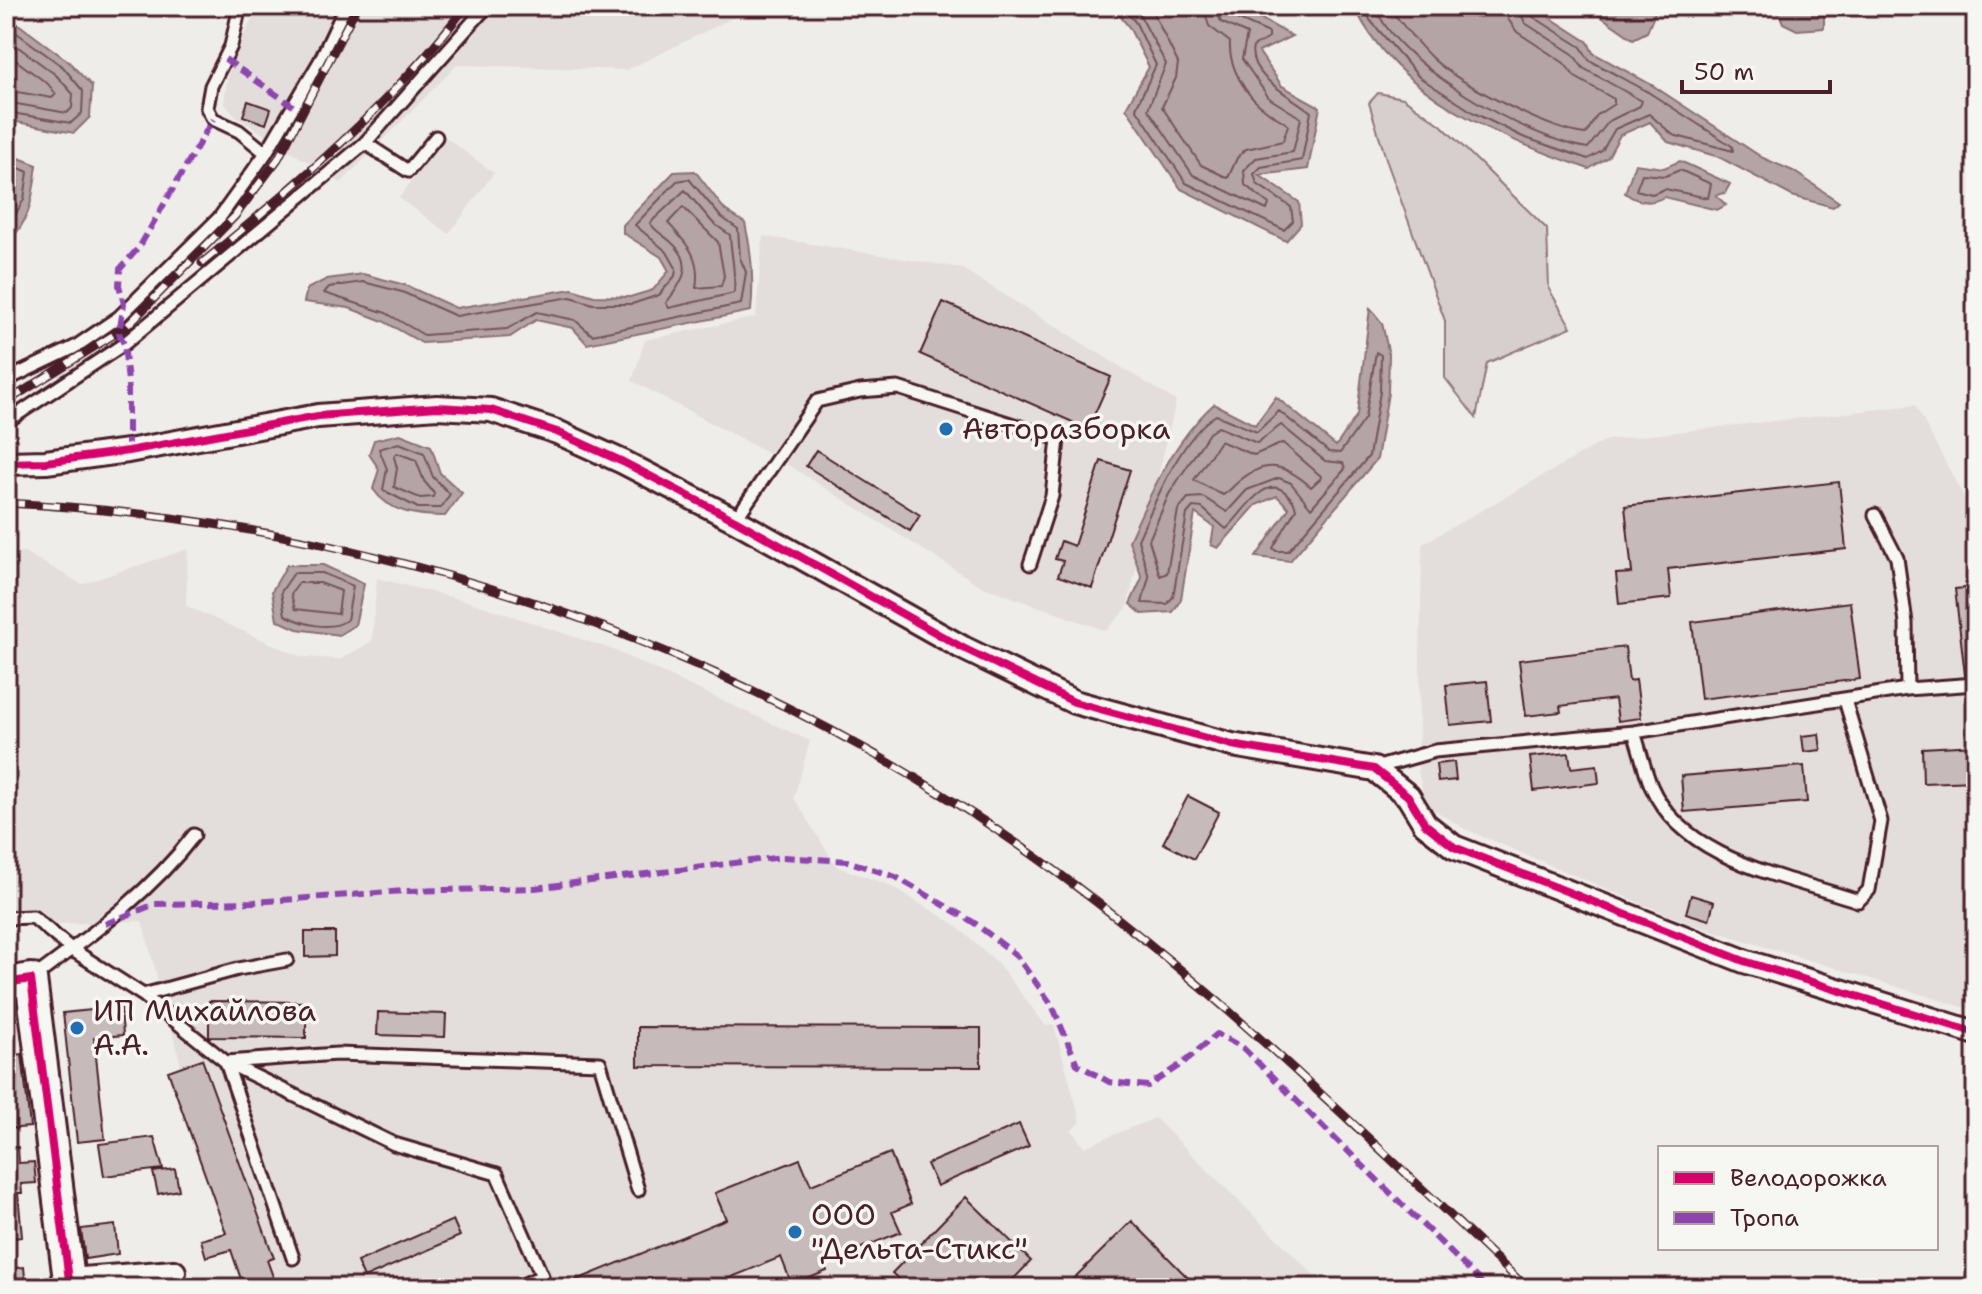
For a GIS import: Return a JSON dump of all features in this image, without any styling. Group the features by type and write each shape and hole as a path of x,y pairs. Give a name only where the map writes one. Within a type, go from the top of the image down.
{"street":[{"path":"6,463 46,462 128,451 318,416 437,407 491,410 557,432 623,462 735,520 963,648 1074,702 1232,745 1374,769 1408,796 1425,824 1454,847 1744,961 1976,1033"},
{"path":"18,981 70,1284 175,1280"}],"lane":[{"path":"240,6 231,46 211,86 207,108 213,119 239,131 266,153"},
{"path":"6,380 75,347 119,317 220,217 266,153 320,61 346,6"},
{"path":"6,422 124,344 365,143 487,6"},
{"path":"365,143 408,171 436,137"},
{"path":"735,520 817,401 860,391 898,388 1058,439 1052,496 1030,564"},
{"path":"1875,515 1897,558 1906,623 1907,689"},
{"path":"1374,769 1435,751 1634,732 1907,689 1976,684"},
{"path":"1634,732 1652,788 1677,824 1723,855 1858,901 1869,890 1881,821 1845,700"},
{"path":"18,981 71,949 170,866 194,835"},
{"path":"6,918 33,917 71,949 143,995 226,1062 394,1144 497,1174 542,1276 516,1288"},
{"path":"143,995 238,969 287,960"},
{"path":"226,1062 337,1054 600,1063 638,1190"},
{"path":"226,1062 293,1258"}],"shaded area":[{"path":"259,6 757,6 627,70 457,65 341,183 238,118 224,103 229,64"},
{"path":"1378,93 1403,98 1441,125 1547,229 1549,289 1571,327 1487,363 1476,418 1445,378 1445,321 1388,165 1369,103"},
{"path":"444,136 494,173 449,234 399,198"},
{"name":"Авторазборка","path":"763,236 961,268 1176,401 1127,608 1106,631 981,586 777,458 632,381 645,340 756,317"},
{"path":"1915,405 1976,520 1976,1011 1687,923 1465,829 1426,805 1418,772 1422,544 1606,440"},
{"path":"188,549 186,606 302,657 341,659 372,641 377,578 470,602 611,649 810,741 794,798 837,867 887,884 953,923 997,962 1046,1026 1054,1025 1081,1122 1072,1130 1084,1147 1155,1118 1327,1288 248,1288 237,1272 142,921 6,926 6,553 24,552 82,584"}],"water":[{"path":"1112,6 1223,6 1263,20 1292,36 1259,52 1282,86 1320,107 1308,169 1259,175 1299,202 1301,224 1286,241 1181,189 1126,108 1149,67 1129,27"},
{"path":"1358,6 1440,6 1441,10 1453,6 1532,6 1588,42 1593,53 1652,85 1763,158 1793,171 1839,202 1833,207 1792,196 1719,157 1668,142 1650,122 1620,135 1608,157 1589,169 1522,144 1456,111 1426,91 1399,68 1375,41 1356,10"},
{"path":"1586,6 1658,6 1647,32 1633,39"},
{"path":"1776,6 1820,6 1824,12 1824,28 1797,30 1783,23"},
{"path":"6,15 68,61 92,86 90,117 74,133 6,120"},
{"path":"6,153 37,165 26,218 6,242"},
{"path":"1680,161 1730,184 1725,193 1716,195 1726,205 1717,210 1664,197 1644,201 1625,193 1635,164 1664,168"},
{"path":"695,171 725,210 745,223 752,266 751,311 587,344 573,328 536,320 510,337 422,343 383,321 349,308 304,302 307,289 327,279 363,274 405,285 456,308 572,289 594,296 630,297 653,290 669,271 661,257 623,233 623,225 674,172"},
{"path":"1370,308 1382,323 1389,355 1388,393 1377,459 1290,561 1256,557 1289,508 1277,496 1256,505 1218,548 1211,545 1214,527 1195,513 1181,599 1173,612 1142,614 1130,604 1142,578 1129,541 1175,450 1214,404 1255,425 1276,397 1336,446 1357,415"},
{"path":"400,434 431,446 440,473 462,493 445,516 405,512 387,503 373,489 379,469 369,454 374,440"},
{"path":"287,565 323,565 364,584 355,625 339,635 297,629 277,620 272,591"}],"building":[{"path":"248,101 271,109 266,124 243,116"},
{"path":"943,302 1111,377 1088,429 920,354"},
{"path":"816,450 920,515 910,531 806,466"},
{"path":"1101,461 1130,470 1092,588 1058,576 1063,561 1055,559 1061,541 1074,546"},
{"path":"1839,482 1846,549 1668,569 1671,598 1619,604 1616,574 1632,573 1625,506"},
{"path":"1976,587 1976,675 1965,675 1955,589"},
{"path":"1850,602 1860,679 1701,699 1692,622"},
{"path":"1625,647 1629,681 1636,680 1641,718 1618,721 1615,699 1560,706 1561,712 1526,716 1519,660"},
{"path":"1487,681 1491,721 1450,725 1446,685"},
{"path":"1819,734 1821,750 1804,752 1802,736"},
{"path":"1976,745 1976,781 1923,783 1922,748"},
{"path":"1569,753 1571,768 1597,765 1599,783 1534,791 1530,757"},
{"path":"1454,762 1456,780 1438,782 1436,764"},
{"path":"1804,766 1807,802 1684,812 1681,776"},
{"path":"1188,796 1219,812 1194,859 1163,843"},
{"path":"1691,895 1714,902 1709,920 1686,913"},
{"path":"305,932 335,932 335,956 305,957"},
{"path":"209,1001 306,1002 306,1038 209,1037"},
{"path":"121,1007 123,1035 94,1038 105,1139 77,1142 63,1013"},
{"path":"378,1012 446,1014 445,1037 377,1035"},
{"path":"638,1027 981,1028 981,1067 638,1066"},
{"path":"22,1054 30,1127 6,1129 6,1056"},
{"path":"202,1059 274,1258 267,1260 277,1288 244,1288 231,1250 206,1257 201,1240 226,1233 168,1071"},
{"path":"1019,1124 1029,1146 937,1186 927,1164"},
{"path":"154,1137 163,1169 104,1176 99,1144"},
{"path":"18,1147 19,1163 34,1162 36,1183 21,1184 22,1193 18,1193 22,1237 6,1239 6,1148"},
{"path":"890,1153 911,1204 892,1212 901,1232 824,1263 827,1271 792,1285 781,1257 705,1288 557,1288 726,1219 715,1193 800,1159 811,1185"},
{"path":"175,1169 179,1190 158,1194 153,1172"},
{"path":"966,1197 1031,1261 1005,1288 908,1288 892,1273"},
{"path":"453,1220 460,1236 364,1278 357,1262"},
{"path":"1132,1221 1198,1288 1064,1288"},
{"path":"115,1225 118,1254 85,1259 81,1229"},
{"path":"24,1267 26,1288 6,1288 6,1269"}],"railway":[{"path":"6,402 126,327 235,216 278,159 357,6"},
{"path":"202,263 342,142 406,77 466,6"},
{"path":"6,503 146,515 284,537 421,568 554,609 685,660 811,720 933,789 1050,867 1113,915 1295,1070 1527,1288"}],"marked path":[{"path":"225,59 293,106"},
{"path":"128,451 128,382 124,344 119,333 124,304 119,285 120,269 140,246 213,119"},
{"path":"105,924 155,904 254,902 404,891 535,888 782,857 847,861 896,877 973,922 1015,954 1052,1005 1077,1064 1109,1082 1148,1086 1183,1063 1217,1034 1242,1047 1487,1288"}],"cycle path":[{"path":"6,463 46,462 128,451 318,416 437,407 491,410 557,432 623,462 735,520 963,648 1074,702 1232,745 1374,769 1408,796 1425,824 1454,847 1744,961 1976,1033"},
{"path":"6,983 31,979 70,1288"}],"place":[{"name":"Авторазборка","path":"946,429"},
{"name":"ИП Михайлова А.А.","path":"77,1028"},
{"name":"ООО \"Дельта-Стикс\"","path":"795,1232"}]}
